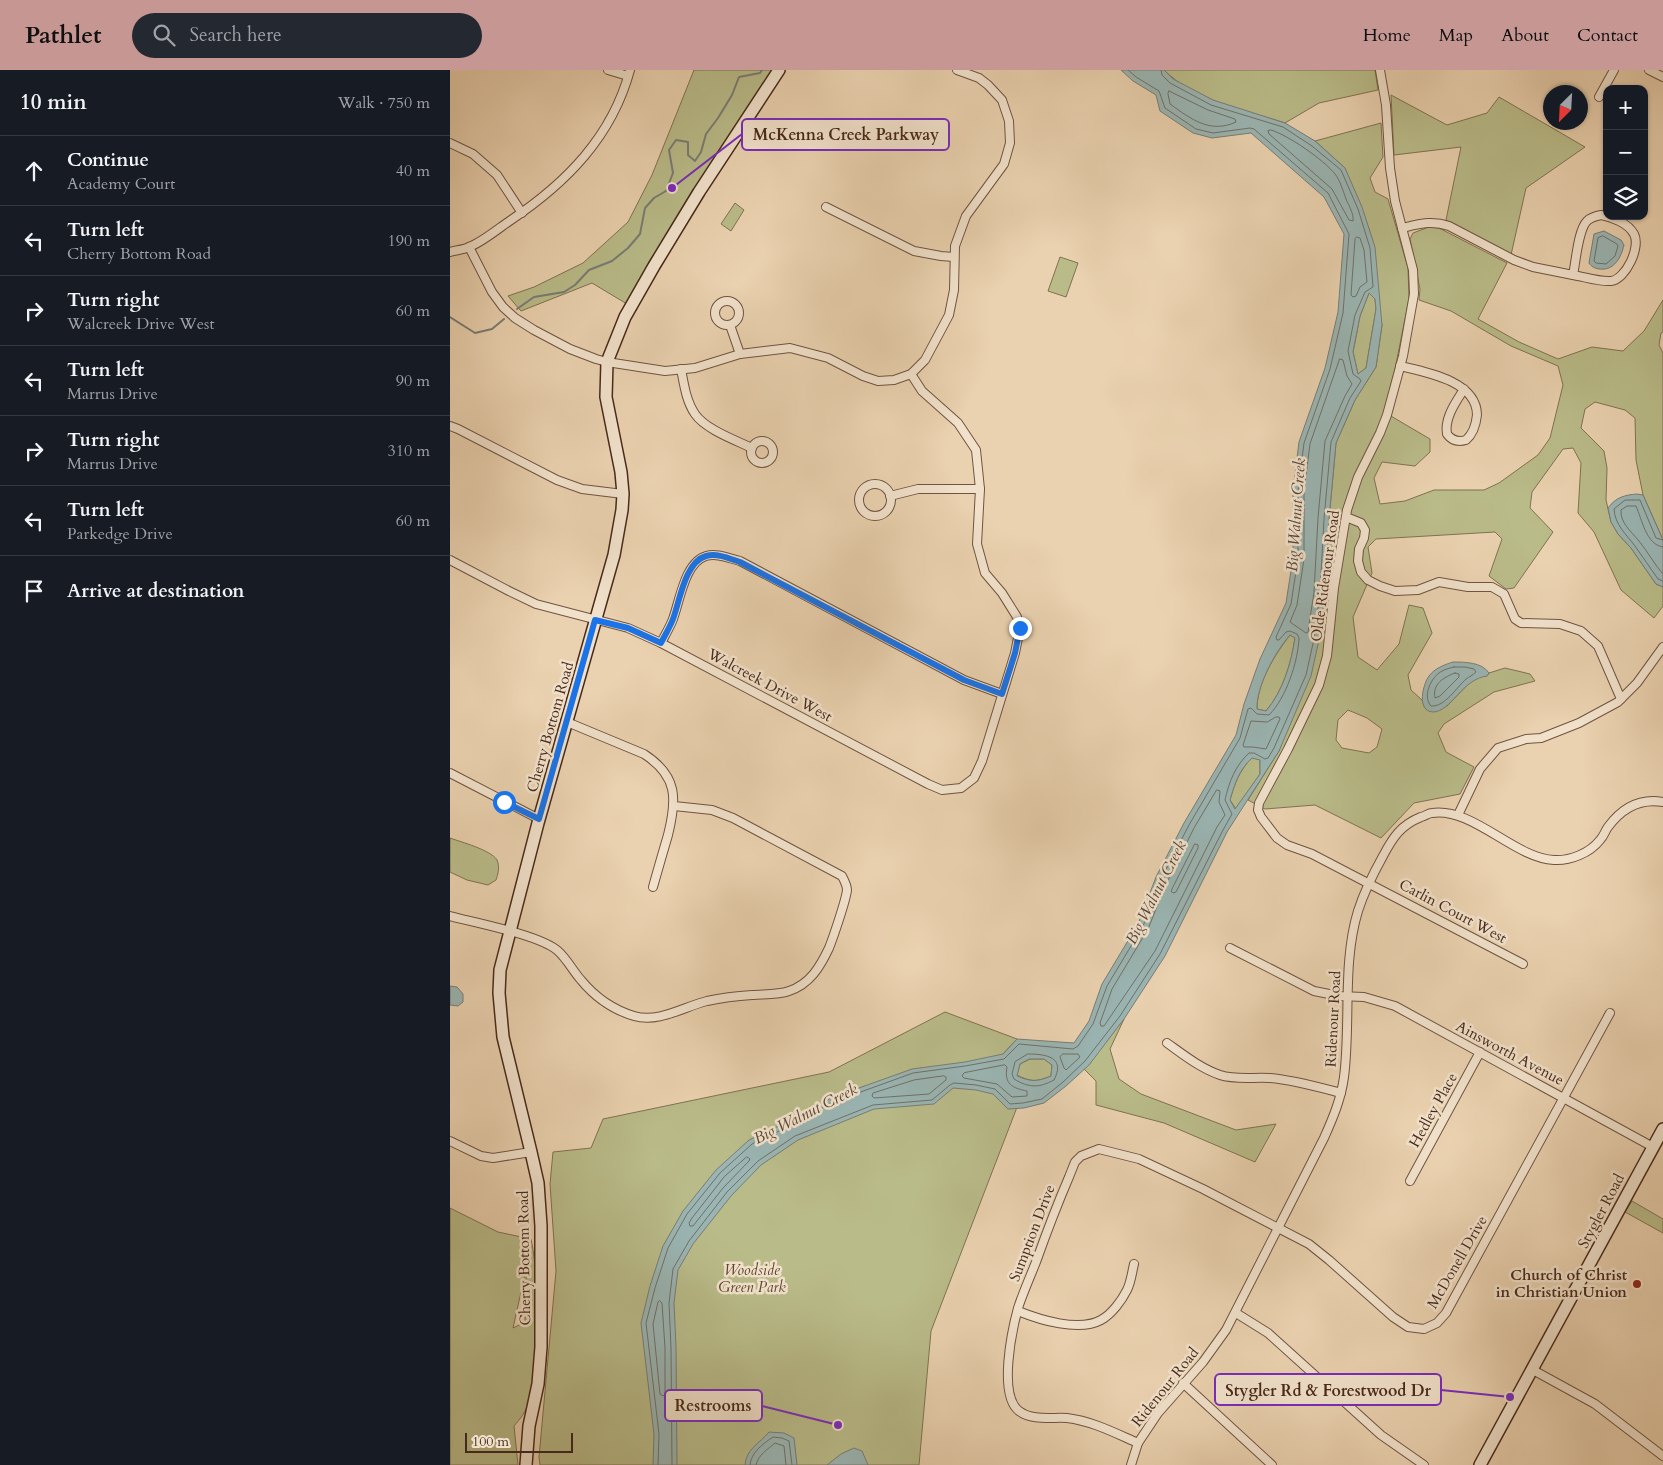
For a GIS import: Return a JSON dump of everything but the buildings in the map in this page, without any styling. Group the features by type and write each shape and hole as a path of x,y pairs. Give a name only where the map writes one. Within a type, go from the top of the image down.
{"main road":[{"name":"Cherry Bottom Road","path":"526,1465 529,1426 538,1384 541,1347 541,1226 538,1183 532,1152 502,1037 499,993 500,970 539,819 614,555 622,510 621,472 606,397 607,362 625,317 654,266 699,192 780,70"},
{"name":"Stygler Road","path":"1480,1465 1663,1129"}],"street":[{"path":"450,252 469,247 522,213 578,166 594,146 618,104 629,73 608,70"},
{"path":"469,247 492,292 515,318 584,356 607,362 665,371 695,368 740,354 790,348 828,358 863,376 878,381 894,380 911,374 925,360 949,316 954,290 955,246 966,216 1006,160 1010,143 1010,132 1005,107 996,93 979,78 957,70"},
{"name":"Olde Ridenour Road","path":"1277,838 1260,817 1259,803 1288,750 1319,685 1327,656 1335,581 1346,517 1358,477 1380,433 1400,366 1414,294 1413,270 1395,201 1390,168 1386,105 1380,70"},
{"path":"1600,97 1614,70"},
{"path":"1650,70 1663,77"},
{"path":"450,142 473,154 497,176 522,213"},
{"path":"826,207 914,251 954,257"},
{"path":"1402,228 1438,222 1514,260 1533,267 1573,275 1612,281 1620,277 1634,252 1637,242 1634,233 1610,217 1601,215 1592,217 1585,223 1581,231 1573,275"},
{"path":"730,325 740,354"},
{"path":"1400,366 1418,370 1458,384 1464,389 1473,399 1476,419 1473,430 1469,438 1458,441 1452,439 1447,434 1447,422 1464,389"},
{"path":"682,370 685,392 695,414 706,425 752,448"},
{"name":"Walcreek Drive West","path":"450,560 521,598 556,610 628,628 661,643 928,784 942,790 960,788 974,778 982,761 1015,653 1020,628 1017,617 1002,593 985,573 977,544 980,489 976,450 958,423 922,391 911,374"},
{"path":"450,426 557,480 582,489 623,494"},
{"path":"871,485 882,486 888,491 890,496 890,506 886,512 878,516 868,514 862,510 859,498 862,490 871,485"},
{"path":"890,496 918,489 980,489"},
{"path":"1346,517 1361,523 1365,530 1359,549 1358,561 1361,572 1368,580 1395,591 1418,590 1439,582 1468,587 1492,587 1504,594 1515,619 1521,624 1560,624 1587,636 1598,646 1621,700"},
{"path":"661,643 672,620 685,580 694,563 704,556 716,554 740,562 964,680 1002,694"},
{"path":"1458,815 1480,769 1498,748 1526,739 1549,736 1588,719 1621,700 1638,683 1663,647"},
{"path":"567,722 633,748 654,760 668,780 672,789 674,806 653,887"},
{"path":"450,773 539,819"},
{"name":"Ridenour Road","path":"1131,1465 1138,1443 1158,1413 1203,1362 1236,1313 1324,1138 1338,1105 1346,1053 1352,941 1358,911 1369,883 1390,841 1408,822 1432,813 1458,815 1536,857 1566,860 1584,852 1600,840 1616,816 1626,808 1640,802 1653,800 1663,802"},
{"path":"450,916 548,944 558,951 582,982 599,998 618,1009 636,1016 654,1018 707,1001 790,991 815,974 830,944 847,891 842,876 733,818 712,810 674,806"},
{"name":"Carlin Court West","path":"1277,838 1287,845 1312,854 1369,883 1524,964"},
{"name":"Ainsworth Avenue","path":"1230,948 1314,991 1364,997 1395,1006 1653,1147"},
{"path":"1563,1097 1610,1012"},
{"path":"1167,1043 1195,1063 1221,1075 1238,1078 1271,1078 1297,1082 1341,1093"},
{"name":"Hedley Place","path":"1410,1181 1480,1052"},
{"name":"McDonell Drive","path":"1278,1228 1309,1244 1330,1260 1392,1317 1408,1327 1424,1329 1437,1323 1446,1313 1563,1097"},
{"path":"450,1141 481,1156 493,1158 532,1152"},
{"name":"Sumption Drive","path":"1138,1443 1101,1427 1081,1421 1067,1418 1039,1418 1024,1414 1017,1410 1008,1393 1007,1381 1011,1344 1018,1311 1075,1162 1081,1156 1099,1149 1139,1159 1203,1189 1278,1228"},
{"path":"1018,1311 1055,1323 1088,1324 1102,1320 1113,1310 1127,1290 1134,1264"},
{"path":"1236,1313 1268,1333 1381,1435 1424,1465"},
{"path":"1533,1370 1595,1404 1663,1456"},
{"path":"1183,1383 1272,1465"}],"green space":[{"path":"694,70 775,70 627,304 592,283 521,311 508,296 534,287 583,263 628,222 652,175"},
{"path":"1164,70 1375,70 1378,90 1319,103 1285,123 1237,109 1205,97 1176,81"},
{"path":"1391,95 1447,125 1487,113 1499,97 1543,123 1543,130 1556,130 1585,147 1526,188 1511,255 1446,220 1461,147 1394,155"},
{"path":"1381,123 1383,157 1370,178 1375,192 1388,199 1408,268 1409,299 1384,412 1430,439 1430,452 1415,466 1382,462 1374,478 1380,504 1405,501 1434,490 1484,490 1499,483 1538,455 1550,438 1563,385 1558,366 1511,346 1451,311 1419,300 1420,289 1410,239 1413,233 1429,227 1439,228 1507,263 1478,319 1519,342 1558,359 1592,347 1623,351 1644,331 1663,300 1663,332 1661,333 1659,345 1663,353 1663,540 1643,495 1636,460 1635,418 1625,410 1595,402 1585,409 1581,428 1604,451 1607,468 1606,500 1611,522 1656,584 1663,587 1663,606 1654,618 1621,590 1594,532 1578,513 1581,463 1573,448 1563,449 1532,492 1530,508 1553,532 1514,588 1506,589 1489,576 1502,539 1495,532 1376,539 1368,547 1372,573 1353,617 1358,657 1377,670 1399,644 1409,605 1423,608 1432,633 1408,675 1411,690 1422,700 1425,708 1447,706 1471,681 1505,668 1530,674 1535,681 1494,692 1444,724 1438,733 1446,752 1474,767 1460,794 1414,803 1381,838 1315,805 1265,809 1248,800 1279,751 1319,640 1325,593 1336,443 1355,400 1376,367 1382,325 1345,168 1315,141","holes":["1348,710 1367,718 1382,729 1377,747 1369,753 1342,748 1336,740 1338,720"]},
{"path":"735,203 744,210 731,231 721,224"},
{"path":"1060,257 1078,263 1066,297 1048,291"},
{"path":"1369,293 1375,299 1376,309 1366,368 1358,374 1353,352 1360,316"},
{"path":"1290,635 1295,638 1289,667 1282,686 1266,711 1257,709 1263,680 1278,652"},
{"path":"1252,757 1260,760 1260,774 1236,809 1230,800 1241,772"},
{"path":"450,838 494,856 498,865 496,880 488,885 467,880 450,872"},
{"name":"Woodside Green Park","path":"945,1012 1017,1039 1003,1054 1024,1089 931,1331 919,1465 540,1465 539,1457 556,1271 550,1184 553,1152 591,1148 603,1119 829,1072"},
{"path":"1124,1019 1110,1049 1119,1079 1141,1094 1236,1130 1276,1124 1255,1162 1164,1123 1096,1105 1096,1081 1084,1069"},
{"path":"1030,1059 1044,1059 1052,1065 1051,1076 1034,1080 1017,1075 1020,1064"},
{"path":"1632,1201 1663,1219 1663,1233 1625,1212"},
{"path":"450,1208 498,1232 531,1239 535,1270 536,1302 534,1373 531,1393 526,1409 514,1426 518,1465 450,1465","holes":["526,1274 525,1322 513,1328"]}],"water":[{"name":"Big Walnut Creek","path":"1121,70 1164,70 1173,79 1213,100 1285,123 1315,141 1345,168 1362,207 1375,247 1382,325 1376,367 1355,400 1336,443 1325,593 1319,640 1311,676 1279,751 1227,832 1165,956 1124,1019 1089,1065 1066,1086 1044,1103 1024,1108 1008,1109 993,1094 953,1088 934,1104 874,1109 798,1140 761,1165 731,1196 693,1244 678,1270 674,1303 677,1465 653,1465 654,1434 641,1323 650,1286 663,1246 683,1211 716,1170 749,1140 798,1117 831,1098 912,1069 965,1062 1003,1054 1017,1039 1074,1043 1089,1021 1102,984 1138,924 1156,877 1184,823 1236,735 1244,704 1260,659 1286,603 1293,558 1293,490 1299,442 1325,368 1338,312 1344,234 1324,197 1251,133 1212,138 1193,133 1160,111 1156,95 1133,81","holes":["1369,293 1375,299 1376,309 1366,368 1358,374 1353,352 1360,316","1290,635 1295,638 1282,686 1266,711 1257,709 1263,680 1284,642","1252,758 1260,760 1260,774 1235,809 1230,800 1238,777","1029,1059 1044,1059 1052,1065 1051,1076 1034,1081 1022,1078 1017,1076 1020,1064"]},
{"path":"1604,231 1621,240 1624,245 1621,255 1613,266 1599,269 1589,263 1594,234"},
{"path":"1637,494 1643,495 1663,540 1663,587 1656,584 1611,522 1608,508 1611,504 1621,497"},
{"path":"1453,662 1477,665 1486,669 1489,673 1487,676 1478,678 1471,683 1446,707 1433,712 1428,710 1424,707 1422,697 1427,680 1431,673"},
{"path":"450,986 457,987 463,994 463,1002 458,1006 450,1005"},
{"path":"769,1432 784,1433 794,1438 797,1465 745,1465 751,1450"},
{"path":"854,1448 862,1451 868,1465 827,1465 841,1454"}],"waterway":[{"path":"517,309 534,297 564,292 575,285 589,270 612,261 628,248 640,234 645,208 654,198 666,191 673,173 669,150 676,140 688,142 688,155 695,161 701,152 706,134 732,95 739,77 760,73 762,70"},
{"path":"450,317 475,333 492,329 504,319"}],"place":[{"name":"McKenna Creek Parkway","path":"672,188"},
{"name":"Church of Christ in Christian Union","path":"1637,1284"},
{"name":"Stygler Rd & Forestwood Dr","path":"1510,1397"},
{"name":"Restrooms","path":"838,1425"}],"route":[{"path":"504,802 539,819 595,620 628,628 661,643 672,620 685,580 694,563 704,556 716,554 740,562 964,680 1002,694 1015,653 1020,628"}]}
